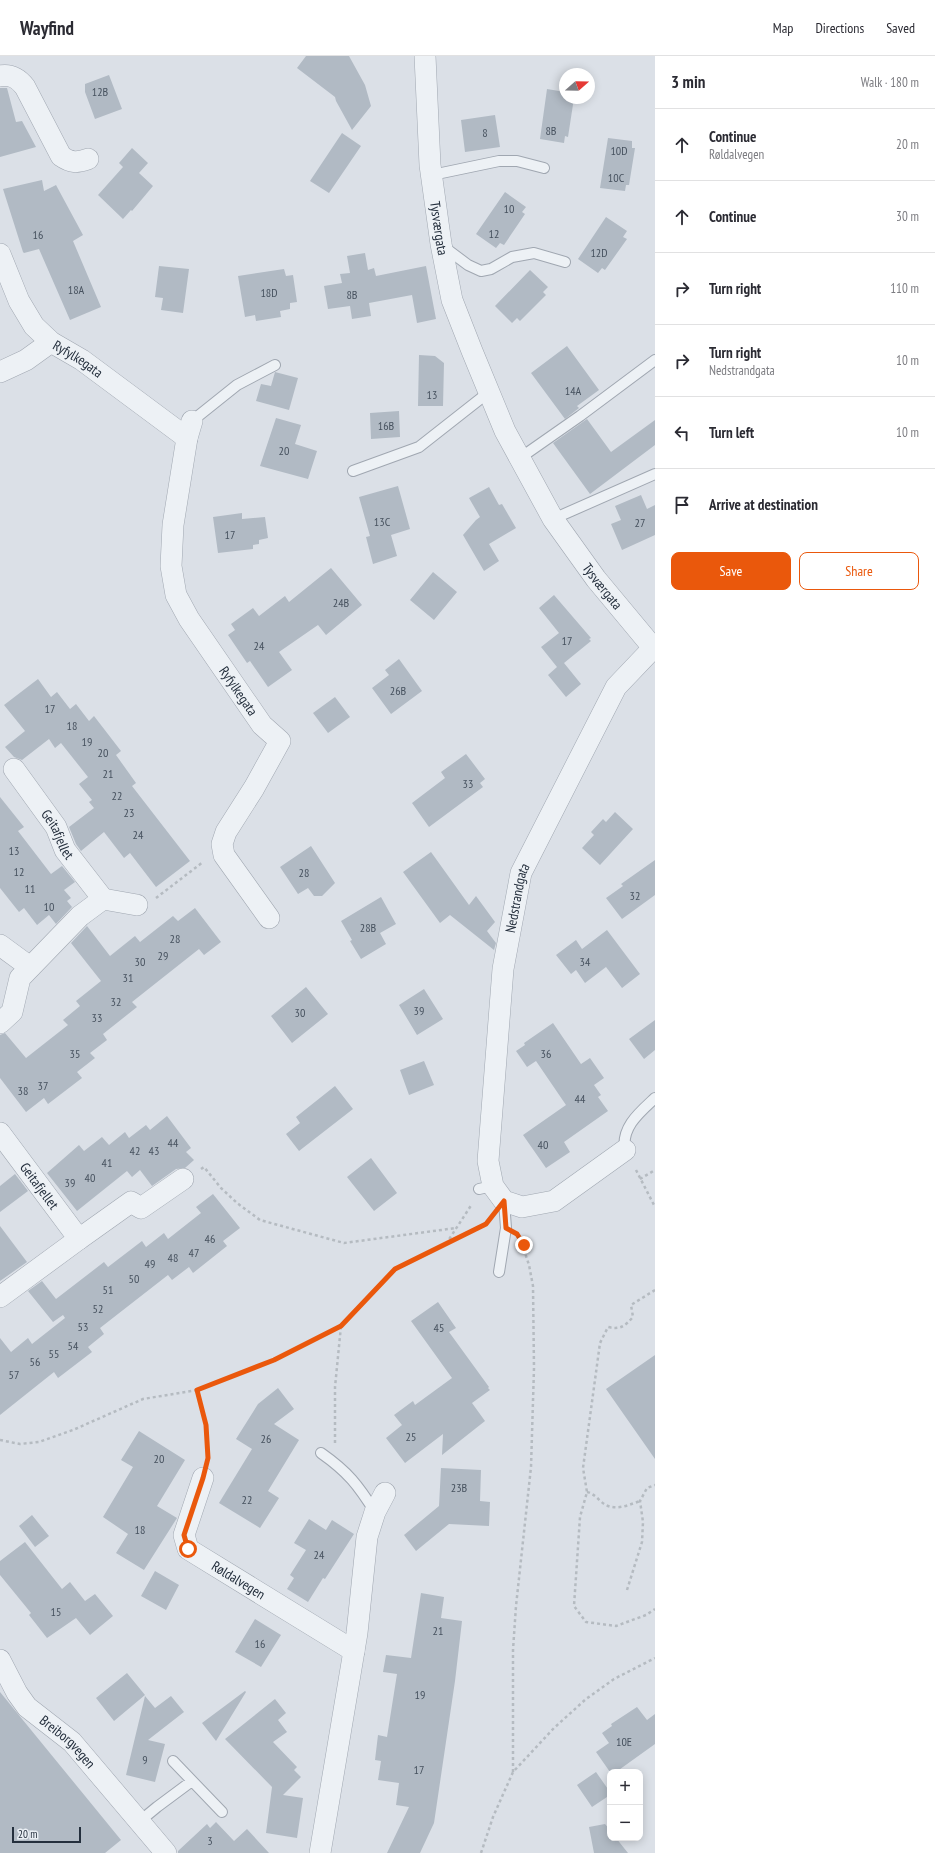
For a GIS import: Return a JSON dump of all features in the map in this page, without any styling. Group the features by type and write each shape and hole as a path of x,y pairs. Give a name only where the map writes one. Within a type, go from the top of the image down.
{"street":[{"name":"Tysværgata","path":"424,56 432,175 441,244 452,300 505,431 554,519 596,578 654,648"},
{"path":"0,76 12,76 19,80 25,87 61,156 70,162 79,162 88,159"},
{"name":"Ryfylkegata","path":"0,254 19,301 34,326 52,342 190,430 173,525 171,566 176,595 189,620 262,725 280,742 254,788 226,832 222,844 224,855"},
{"path":"0,372 26,360 52,342"},
{"name":"Nedstrandgata","path":"492,1192 488,1161 503,969 521,873 616,687 654,648"},
{"name":"Geitafjellet","path":"14,770 56,827 65,850 103,899"},
{"path":"224,855 269,918"},
{"path":"0,1023 12,1012 20,978 80,916 103,899 136,905"},
{"path":"0,945 30,967"},
{"name":"Geitafjellet","path":"0,1133 79,1238"},
{"path":"492,1192 522,1207 554,1201 625,1150"},
{"path":"0,1297 79,1238 131,1202 141,1208 183,1180"},
{"name":"Røldalvegen","path":"203,1478 184,1535 188,1549 354,1651"},
{"path":"320,1853 354,1651 367,1537 375,1512 385,1493"},
{"name":"Breiborgvegen","path":"0,1660 17,1694 28,1707 72,1742 166,1853"}],"lane":[{"path":"432,175 499,161 517,161 544,168"},
{"path":"441,244 468,265 481,271 491,269 512,258 534,253 565,262"},
{"path":"520,458 580,416 655,360"},
{"path":"190,430 237,385 275,365"},
{"path":"353,471 418,447 489,392"},
{"path":"554,519 655,474"},
{"path":"625,1150 626,1132 636,1115 655,1098"},
{"name":"Nedstrandgata","path":"492,1192 506,1228 499,1272"},
{"path":"321,1453 336,1463 358,1485 375,1512"},
{"path":"173,1761 222,1812"},
{"path":"140,1821 192,1781"}],"path":[{"path":"136,905 149,903 208,859 224,855"},
{"path":"625,1150 655,1207"},
{"path":"183,1180 204,1167 221,1188 237,1203 260,1220 344,1244 456,1228"},
{"path":"640,1179 655,1170"},
{"path":"446,1244 472,1204 492,1192"},
{"path":"0,1440 20,1444 39,1442 73,1430 143,1399 197,1390 274,1360 341,1326 395,1269 486,1224 492,1192"},
{"path":"506,1228 517,1234 524,1245 533,1286 534,1368 531,1468 516,1606 513,1650 513,1772"},
{"path":"655,1290 631,1305 633,1317 627,1325 617,1329 608,1327 600,1343 583,1468 587,1492 580,1518 574,1606 586,1622 616,1626 646,1615 655,1609"},
{"path":"336,1463 335,1387 341,1326"},
{"path":"197,1390 206,1425 208,1458 203,1478"},
{"path":"627,1590 642,1542 643,1522 640,1501 647,1488 655,1485"},
{"path":"587,1492 593,1493 609,1506 623,1507 640,1501"},
{"path":"481,1853 493,1817 513,1772 554,1728 586,1699 614,1679 655,1658"}],"building":[{"path":"306,56 349,56 365,85 371,106 352,130 335,97 297,68"},
{"path":"109,75 122,109 95,119 85,92 85,84"},
{"path":"0,88 7,88 16,122 22,121 36,147 0,157"},
{"path":"547,89 559,91 559,104 573,104 568,137 565,136 564,143 540,139"},
{"path":"495,115 500,147 465,152 461,120"},
{"path":"342,133 361,146 329,193 310,181"},
{"path":"608,138 632,141 632,148 635,148 629,185 626,185 625,191 600,188"},
{"path":"132,148 148,163 139,173 153,186 132,211 131,210 123,219 98,195 123,167 119,163"},
{"path":"42,180 44,191 56,185 83,235 73,241 101,307 70,320 39,249 23,252 3,189"},
{"path":"505,192 526,207 522,212 525,214 504,245 500,243 496,248 476,234"},
{"path":"606,217 627,231 623,237 627,239 605,270 602,268 598,273 578,259"},
{"path":"365,253 368,270 374,268 376,276 426,266 436,319 417,323 412,295 369,303 371,316 352,319 350,306 328,309 324,286 342,283 340,274 350,273 347,256"},
{"path":"159,266 189,269 183,313 161,310 163,298 155,297"},
{"path":"284,269 286,276 293,275 297,302 290,303 290,309 280,311 281,317 256,321 255,315 245,317 238,276"},
{"path":"530,270 548,287 543,292 546,295 520,321 517,318 512,323 495,306"},
{"path":"567,346 599,390 577,406 579,408 565,419 531,373"},
{"path":"419,355 435,356 444,363 443,406 418,406"},
{"path":"275,372 298,378 289,410 256,401 261,384 271,386"},
{"path":"399,411 400,437 371,439 370,413"},
{"path":"276,418 301,425 295,444 317,451 308,479 260,466"},
{"path":"587,419 611,452 655,420 655,445 590,494 553,443"},
{"path":"398,486 410,529 391,535 397,556 373,564 366,537 370,536 359,497"},
{"path":"489,487 499,505 502,504 516,528 489,544 499,561 484,571 463,535 480,517 469,498"},
{"path":"641,495 647,509 655,505 655,535 622,550 611,524 621,520 615,506"},
{"path":"242,513 242,519 265,517 268,538 259,540 259,544 253,545 253,549 218,553 213,517"},
{"path":"331,568 362,605 326,635 318,625 279,652 292,670 268,687 250,661 247,663 228,635 235,630 231,624 253,608 259,616 285,596 289,602"},
{"path":"433,572 457,592 434,620 410,600"},
{"path":"554,595 591,638 589,639 591,641 564,663 581,684 566,697 548,675 557,667 541,647 559,633 539,608"},
{"path":"399,659 422,691 391,714 372,688 389,675 385,670"},
{"path":"38,679 51,697 57,692 70,709 76,704 89,721 94,716 121,751 116,755 136,783 132,786 190,861 156,887 130,853 124,858 104,832 81,851 76,844 69,827 94,808 89,802 92,800 79,784 88,777 61,743 55,748 49,739 22,760 14,757 5,747 25,731 4,705"},
{"path":"335,697 350,717 328,733 313,713"},
{"path":"466,754 485,779 480,783 483,787 429,827 412,803 445,778 441,772"},
{"path":"0,797 24,827 18,831 51,874 62,866 75,882 64,890 71,898 67,901 72,907 56,924 49,915 37,925 24,908 19,912 0,888"},
{"path":"615,812 633,829 600,865 582,848 594,835 591,832 603,819 606,822"},
{"path":"311,846 335,883 322,896 314,896 308,888 298,894 280,867"},
{"path":"431,852 469,905 476,896 495,922 487,931 496,943 494,950 450,915 440,923 403,872"},
{"path":"655,860 655,895 622,919 606,898 623,886 621,884"},
{"path":"381,897 396,924 380,933 386,944 361,959 350,941 352,940 341,921"},
{"path":"195,908 221,942 204,955 199,949 132,1002 137,1007 103,1034 107,1040 90,1053 95,1058 77,1072 82,1078 48,1104 44,1098 26,1112 0,1078 0,1035 5,1033 26,1058 68,1025 63,1020 80,1006 76,1001 101,981 71,943 87,926 110,956 135,936 140,942 173,916 178,921"},
{"path":"607,930 640,974 622,988 606,967 585,983 576,970 571,974 556,955 576,940 582,949"},
{"path":"306,987 328,1014 292,1043 271,1016"},
{"path":"424,989 443,1019 417,1035 399,1005"},
{"path":"655,1020 655,1050 644,1059 629,1039"},
{"path":"553,1023 581,1064 590,1058 604,1078 594,1085 601,1095 598,1097 608,1111 564,1142 570,1152 546,1168 523,1135 566,1105 536,1061 527,1067 516,1051 525,1045 524,1043"},
{"path":"424,1061 434,1085 409,1095 400,1070"},
{"path":"335,1086 353,1109 299,1151 286,1134 300,1123 296,1117"},
{"path":"167,1116 191,1148 186,1152 194,1160 185,1168 176,1169 152,1186 140,1170 132,1177 127,1171 77,1211 47,1173 79,1145 84,1151 102,1137 109,1145 125,1132 129,1138 146,1125 150,1130"},
{"path":"371,1158 397,1193 374,1211 347,1177"},
{"path":"15,1174 28,1191 0,1212 0,1186"},
{"path":"213,1194 240,1228 223,1241 227,1246 193,1273 189,1267 172,1280 168,1275 100,1328 104,1334 88,1347 92,1352 58,1378 54,1372 0,1415 0,1338 11,1352 28,1338 32,1344 65,1318 63,1315 53,1322 28,1291 42,1281 56,1299 104,1262 108,1267 142,1241 146,1247 164,1233 168,1239 201,1213 196,1207"},
{"path":"0,1226 27,1262 0,1281"},
{"path":"438,1302 456,1328 449,1332 489,1387 488,1388 490,1390 472,1403 485,1421 442,1455 443,1434 405,1463 386,1438 402,1425 394,1415 413,1401 415,1405 452,1378 411,1321"},
{"path":"655,1355 655,1459 606,1389"},
{"path":"278,1388 294,1409 274,1424 299,1440 268,1491 279,1498 260,1528 219,1503 252,1449 236,1439 258,1404"},
{"path":"139,1431 185,1460 157,1506 177,1518 144,1570 116,1553 128,1534 103,1517 133,1467 121,1460"},
{"path":"441,1468 481,1470 480,1501 490,1502 489,1526 449,1524 416,1551 404,1535 439,1506"},
{"path":"32,1515 49,1536 35,1547 19,1526"},
{"path":"309,1519 326,1530 332,1520 354,1534 308,1602 287,1589 294,1578 290,1575 306,1550 294,1543"},
{"path":"25,1542 62,1589 70,1582 85,1601 95,1594 113,1616 90,1635 76,1618 47,1638 29,1615 31,1613 0,1575 0,1561"},
{"path":"155,1571 179,1585 166,1610 141,1596"},
{"path":"421,1593 444,1597 441,1618 462,1621 455,1681 434,1823 420,1853 387,1853 409,1807 396,1805 399,1783 378,1780 381,1761 375,1760 378,1735 387,1737 397,1674 383,1672 386,1655 411,1658"},
{"path":"255,1619 281,1635 261,1667 235,1652"},
{"path":"127,1673 145,1695 114,1721 96,1698"},
{"path":"245,1691 246,1692 216,1741 202,1723"},
{"path":"0,1692 121,1840 105,1853 0,1853"},
{"path":"145,1696 155,1708 171,1696 184,1712 148,1740 165,1744 155,1782 126,1775"},
{"path":"275,1699 286,1713 278,1720 287,1732 273,1742 297,1767 294,1770 301,1777 283,1795 303,1798 297,1838 266,1833 272,1787 225,1739"},
{"path":"637,1707 647,1720 655,1714 655,1744 620,1769 608,1769 596,1752 609,1743 602,1733 612,1726 611,1724"},
{"path":"596,1772 607,1788 607,1797 592,1807 577,1785"},
{"path":"216,1822 234,1841 247,1829 269,1853 178,1853 178,1851 207,1824 210,1828"},
{"path":"605,1824 607,1826 607,1841 618,1841 628,1853 594,1853 589,1827"}],"route":[{"path":"188,1549 184,1535 208,1458 206,1425 197,1390 274,1360 341,1326 395,1269 486,1224 504,1201 506,1228 517,1234 524,1245"}]}
